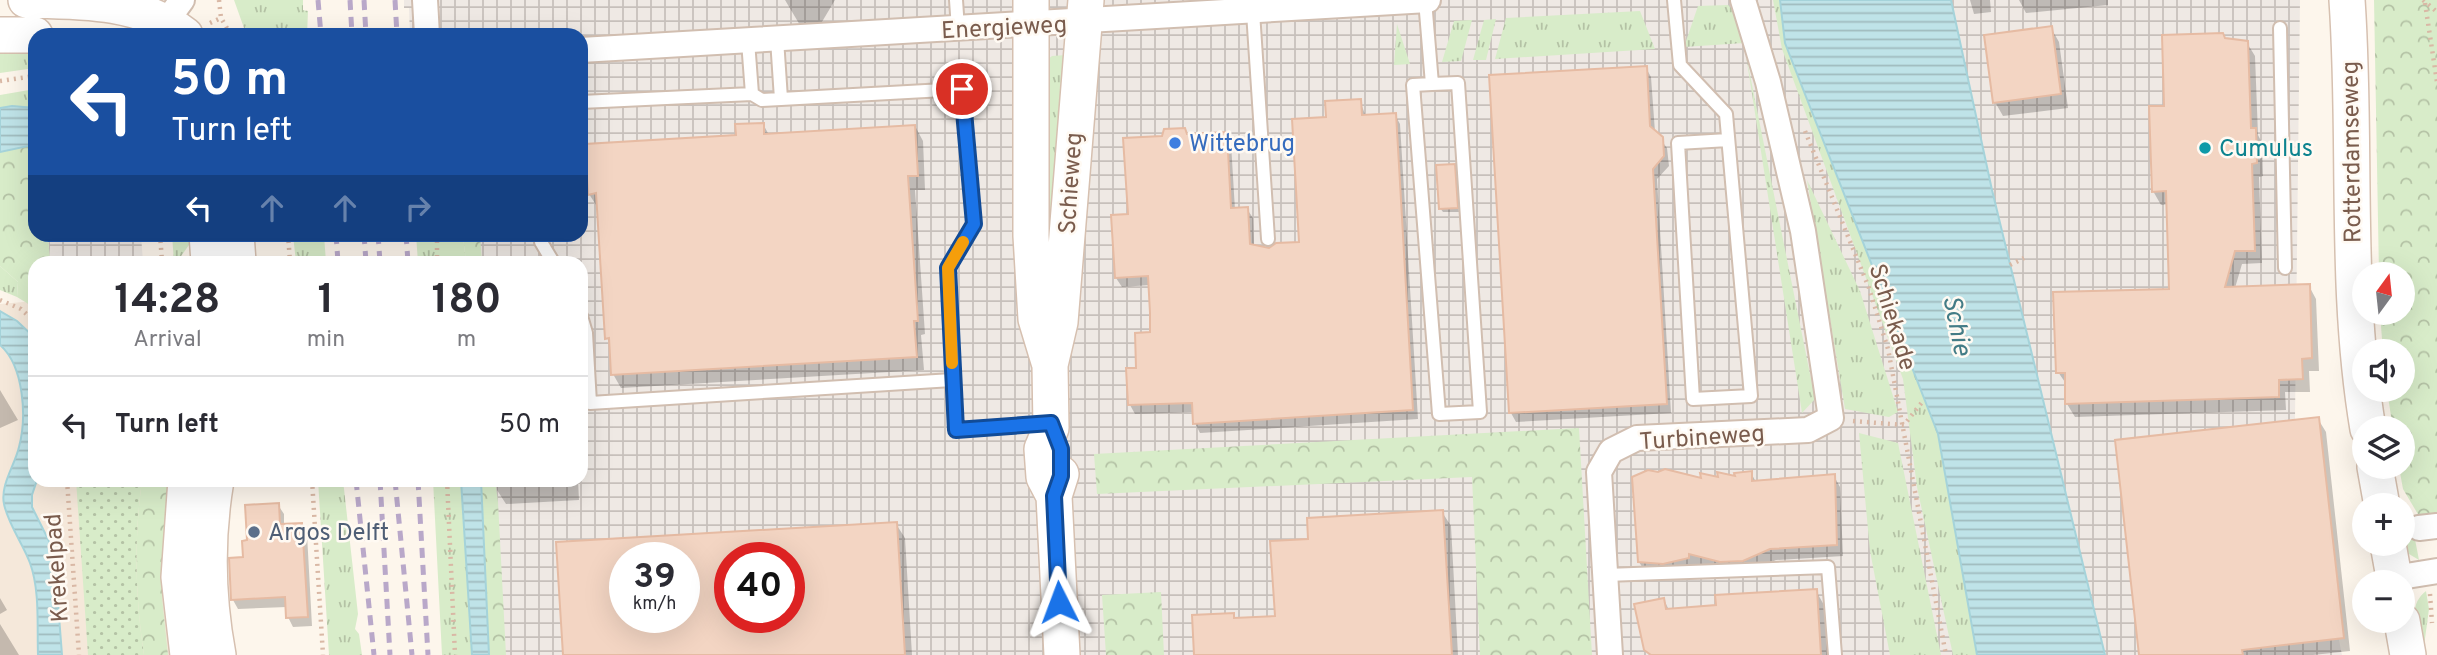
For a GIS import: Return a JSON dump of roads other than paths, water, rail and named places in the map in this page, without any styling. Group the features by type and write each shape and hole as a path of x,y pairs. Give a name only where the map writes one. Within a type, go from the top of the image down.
{"street":[{"path":"26,0 109,1 140,8 172,23"},
{"path":"425,0 427,28"},
{"name":"Energieweg","path":"588,50 958,29 1031,13 1253,12 1426,0"},
{"name":"Turbineweg","path":"1610,655 1599,472 1611,451 1637,438 1808,430 1831,418 1803,231 1768,82 1744,0"},
{"name":"Rotterdamseweg","path":"2347,0 2353,264 2359,377 2366,416"},
{"name":"Schieweg","path":"1062,655 1054,496 1044,477 1042,449 1051,426 1050,365 1060,322 1086,11"},
{"name":"Schieweg","path":"1031,13 1032,250 1036,319 1050,365"},
{"path":"0,35 28,35"},
{"path":"185,487 179,577 188,655"},
{"path":"215,487 210,514 209,564 212,623 218,655"},
{"path":"2415,576 2437,571"},
{"path":"2404,633 2409,655"}],"lane":[{"path":"957,0 958,29"},
{"path":"1426,0 1432,84"},
{"path":"1674,0 1680,65 1726,114 1752,396 1693,399 1678,143 1728,140"},
{"path":"1253,12 1268,239"},
{"path":"2280,28 2285,268"},
{"path":"777,39 781,99"},
{"path":"748,41 751,94"},
{"path":"1458,83 1480,412 1439,415 1413,85 1432,84 1458,83"},
{"path":"588,102 751,94 762,100 962,89 974,224 948,268 956,430 1051,426"},
{"path":"588,368 590,403 952,380"},
{"path":"1606,575 1829,567 1835,655"}],"water":[{"name":"Schie","path":"1780,0 1951,0 1992,190 2105,655 1977,655 1938,434 1785,43"},
{"path":"28,107 28,146 0,152 0,108"},
{"path":"0,311 28,331 28,487 35,487 32,507 54,551 62,655 38,655 33,574 4,504 4,490 21,435 23,407 19,379 8,354 0,345"},
{"path":"461,487 481,487 489,655 472,655"}],"railway":[{"path":"318,0 320,28"},
{"path":"350,0 352,28"},
{"path":"364,0 366,28"},
{"path":"395,0 397,28"},
{"path":"337,242 338,256"},
{"path":"365,242 366,256"},
{"path":"379,242 380,256"},
{"path":"407,242 408,256"},
{"path":"357,487 374,655"},
{"path":"380,487 390,655"},
{"path":"396,487 412,655"},
{"path":"418,487 428,655"}],"place":[{"name":"Wittebrug","path":"1175,143"},
{"name":"Cumulus","path":"2205,148"},
{"name":"Argos Delft","path":"254,532"}]}
